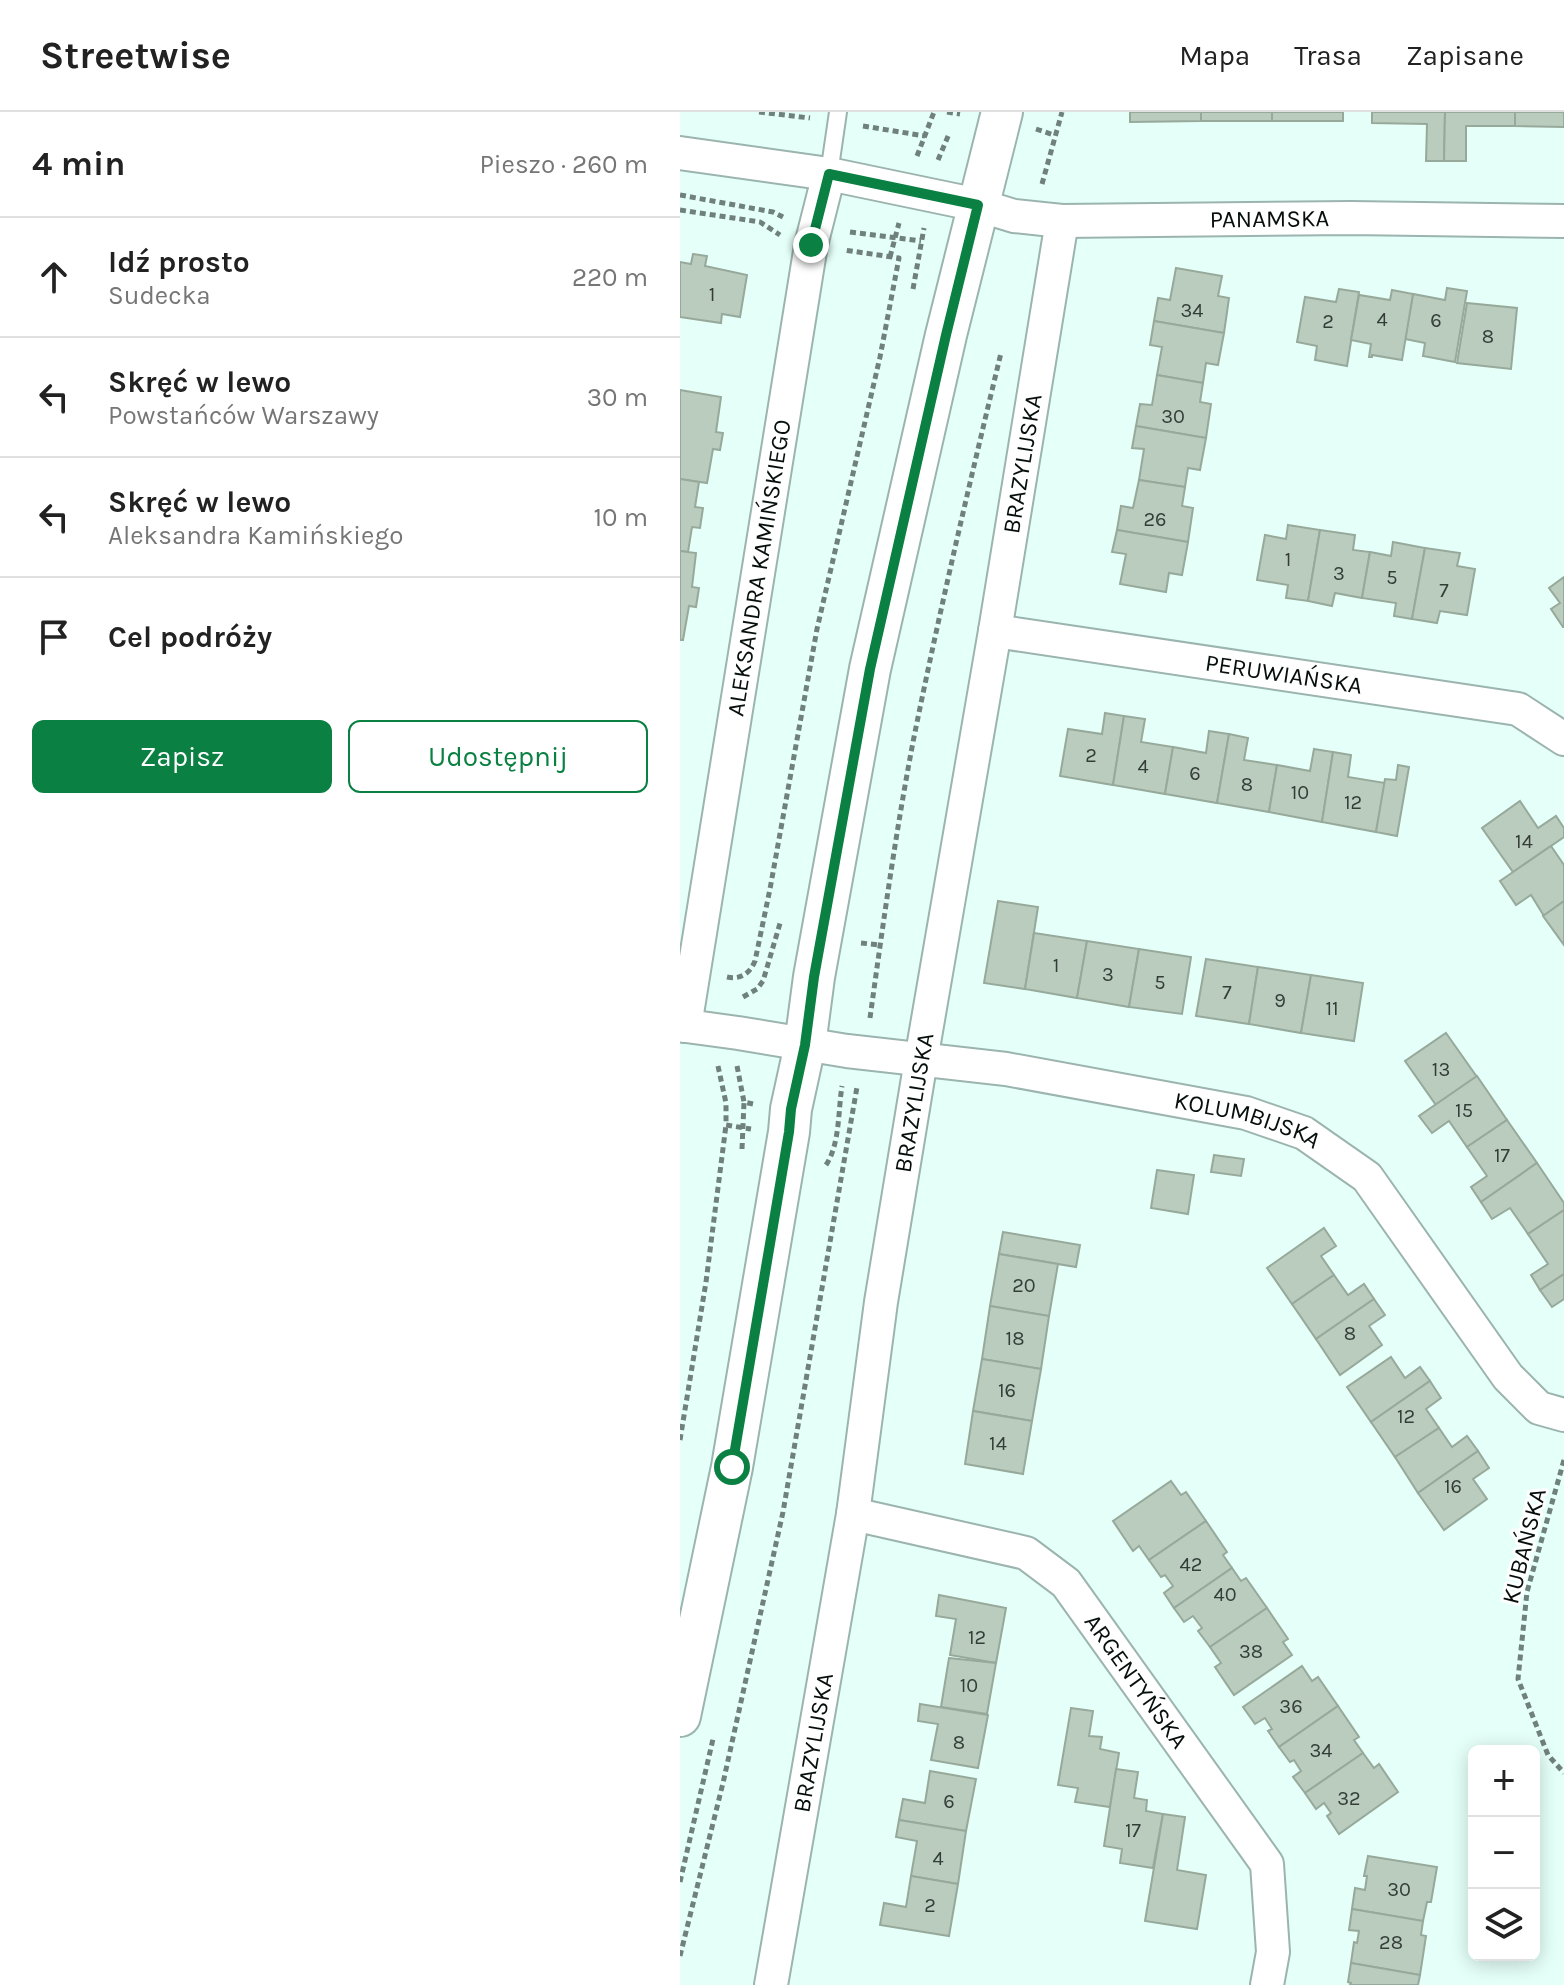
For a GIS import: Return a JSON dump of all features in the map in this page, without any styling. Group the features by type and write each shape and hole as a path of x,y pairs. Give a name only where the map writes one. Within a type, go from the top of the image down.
{"street":[{"path":"680,1716 732,1467 791,1109 805,1045 814,977 870,669 942,350 1002,112"},
{"name":"PANAMSKA","path":"680,153 829,174 978,205 1014,216 1048,219 1564,221"},
{"name":"ALEKSANDRA KAMIŃSKIEGO","path":"805,1045 682,1025 694,968 811,245 829,174"},
{"name":"BRAZYLIJSKA","path":"771,1985 853,1514 881,1302 995,631 1048,219"},
{"name":"PERUWIAŃSKA","path":"995,631 1518,709 1564,739"},
{"name":"KOLUMBIJSKA","path":"805,1045 1006,1069 1246,1113 1304,1133 1367,1177 1508,1377 1539,1408 1564,1415"},
{"name":"ARGENTYŃSKA","path":"853,1514 1026,1553 1066,1583 1267,1864 1273,1952 1267,1985"}],"lane":[{"name":"ALEKSANDRA KAMIŃSKIEGO","path":"829,174 838,112"}],"path":[{"path":"1048,219 1054,135 1062,112"},
{"path":"694,968 732,978 751,971 755,961 817,629 880,357 899,258"},
{"path":"680,1956 723,1783 783,1512 864,1053 914,739 1001,353"},
{"path":"680,1440 706,1282 726,1125 726,1103 716,1051 725,976"},
{"path":"726,1125 847,1141"},
{"name":"KUBAŃSKA","path":"1564,1460 1527,1592 1518,1679 1548,1755 1564,1773"}],"building":[{"path":"1130,112 1201,112 1201,121 1130,122"},
{"path":"1201,112 1272,112 1272,121 1201,121"},
{"path":"1272,112 1343,112 1343,121 1272,121"},
{"path":"1372,112 1445,112 1444,161 1426,161 1427,124 1372,123"},
{"path":"1445,112 1515,112 1515,126 1466,126 1466,161 1444,161"},
{"path":"1515,112 1564,112 1564,127 1515,126"},
{"path":"693,254 707,256 705,266 747,275 740,317 722,314 721,323 680,317 680,262 691,264"},
{"path":"1176,268 1222,276 1218,296 1229,298 1224,333 1154,321 1158,298 1170,300"},
{"path":"1447,288 1467,291 1455,362 1423,356 1425,343 1405,339 1413,294 1445,300"},
{"path":"1339,289 1359,292 1347,366 1315,360 1317,346 1297,342 1305,297 1336,302"},
{"path":"1392,290 1413,294 1402,360 1369,357 1371,344 1351,340 1359,295 1390,300"},
{"path":"1467,303 1517,308 1511,369 1457,363"},
{"path":"1154,321 1224,333 1218,365 1206,363 1203,383 1157,375 1162,347 1150,345"},
{"path":"1157,375 1203,383 1200,402 1211,404 1206,438 1136,426 1140,404 1152,405"},
{"path":"680,390 721,397 716,432 723,433 720,450 713,449 707,483 680,479"},
{"path":"1136,426 1206,438 1200,470 1188,468 1185,487 1139,480 1144,449 1132,448"},
{"path":"680,479 699,482 695,507 703,508 700,528 692,527 688,552 680,551"},
{"path":"1139,480 1185,487 1182,506 1193,508 1188,542 1117,530 1121,506 1133,508"},
{"path":"1288,525 1320,530 1308,601 1286,598 1288,585 1257,580 1265,535 1286,539"},
{"path":"1117,530 1188,542 1182,575 1169,573 1166,592 1120,584 1126,554 1112,552"},
{"path":"1320,530 1355,535 1353,550 1370,552 1362,598 1335,593 1332,606 1308,601"},
{"path":"1393,542 1425,548 1412,619 1394,616 1396,603 1362,598 1370,552 1391,556"},
{"path":"1425,548 1460,553 1457,566 1475,569 1467,615 1440,611 1437,623 1412,619"},
{"path":"680,551 696,553 692,587 699,588 696,607 689,606 683,640 680,640"},
{"path":"1564,577 1563,627 1551,609 1560,603 1549,588"},
{"path":"1105,713 1124,716 1113,785 1060,776 1068,729 1102,734"},
{"path":"1124,716 1145,719 1141,742 1173,747 1165,794 1113,785"},
{"path":"1209,731 1229,734 1217,803 1165,794 1173,747 1206,753"},
{"path":"1229,734 1248,738 1244,760 1277,765 1269,812 1217,803"},
{"path":"1314,749 1333,752 1322,822 1269,812 1277,765 1310,771"},
{"path":"1333,752 1351,755 1348,777 1385,783 1376,832 1322,822"},
{"path":"1398,765 1409,767 1397,836 1376,832 1385,779 1396,780"},
{"path":"1520,801 1538,828 1556,816 1564,828 1564,837 1513,872 1482,828"},
{"path":"1551,846 1564,865 1564,901 1544,916 1531,895 1516,905 1500,881"},
{"path":"998,901 1038,907 1025,989 984,983"},
{"path":"1564,901 1564,945 1543,916"},
{"path":"1034,933 1087,941 1077,998 1025,989"},
{"path":"1087,941 1139,949 1129,1007 1077,998"},
{"path":"1139,949 1191,957 1182,1014 1129,1007"},
{"path":"1206,959 1258,967 1249,1024 1196,1016"},
{"path":"1258,967 1311,975 1301,1033 1249,1024"},
{"path":"1311,975 1363,983 1354,1041 1301,1033"},
{"path":"1446,1033 1477,1077 1436,1105 1405,1061"},
{"path":"1477,1076 1507,1120 1467,1147 1449,1121 1432,1133 1419,1116"},
{"path":"1507,1120 1537,1163 1481,1202 1471,1187 1487,1176 1467,1147"},
{"path":"1214,1155 1244,1159 1241,1176 1211,1172"},
{"path":"1537,1163 1564,1203 1564,1210 1528,1234 1510,1208 1492,1219 1481,1202"},
{"path":"1157,1170 1194,1175 1188,1214 1151,1208"},
{"path":"1564,1210 1564,1274 1540,1290 1531,1275 1548,1264 1528,1234"},
{"path":"1324,1228 1336,1246 1321,1256 1334,1275 1292,1304 1267,1268"},
{"path":"1003,1232 1080,1245 1076,1267 999,1254"},
{"path":"999,1254 1058,1264 1049,1316 990,1306"},
{"path":"1564,1274 1564,1299 1552,1307 1540,1290"},
{"path":"1334,1275 1348,1295 1364,1284 1374,1299 1316,1339 1292,1304"},
{"path":"1374,1299 1385,1315 1369,1326 1382,1345 1340,1375 1316,1339"},
{"path":"990,1306 1049,1316 1041,1369 982,1359"},
{"path":"1391,1357 1405,1378 1420,1367 1430,1381 1371,1422 1347,1387"},
{"path":"982,1359 1041,1369 1032,1421 973,1411"},
{"path":"1430,1381 1441,1398 1426,1409 1439,1428 1395,1457 1371,1422"},
{"path":"973,1411 1032,1421 1023,1474 965,1464"},
{"path":"1439,1428 1452,1447 1467,1436 1478,1451 1418,1493 1395,1457"},
{"path":"1478,1451 1489,1468 1473,1479 1487,1499 1444,1530 1418,1493"},
{"path":"1171,1481 1181,1495 1186,1492 1206,1521 1149,1560 1139,1546 1133,1551 1113,1521"},
{"path":"1206,1521 1227,1552 1223,1555 1232,1568 1174,1608 1164,1593 1173,1586 1165,1575 1161,1577 1149,1560"},
{"path":"1232,1568 1241,1581 1246,1578 1267,1608 1210,1647 1198,1631 1202,1628 1193,1616 1184,1622 1174,1608"},
{"path":"939,1595 1006,1608 996,1663 950,1655 956,1619 936,1616"},
{"path":"1267,1608 1288,1639 1283,1642 1292,1655 1234,1695 1215,1667 1221,1663 1210,1647"},
{"path":"949,1658 996,1663 987,1714 941,1707"},
{"path":"1302,1666 1312,1681 1318,1677 1338,1706 1279,1747 1268,1731 1272,1729 1265,1718 1255,1724 1243,1707"},
{"path":"920,1704 988,1715 978,1768 931,1760 938,1724 918,1721"},
{"path":"1338,1706 1359,1737 1354,1740 1363,1753 1305,1793 1293,1777 1301,1771 1279,1747"},
{"path":"1071,1708 1093,1711 1089,1736 1102,1737 1100,1749 1119,1753 1110,1807 1075,1802 1078,1788 1058,1785"},
{"path":"1363,1753 1374,1768 1379,1764 1398,1792 1339,1834 1327,1816 1331,1813 1324,1803 1316,1809 1305,1793"},
{"path":"1116,1769 1138,1772 1134,1798 1147,1800 1146,1811 1163,1814 1153,1868 1120,1863 1122,1849 1104,1846"},
{"path":"930,1771 976,1779 966,1831 899,1820 903,1799 925,1803"},
{"path":"1163,1814 1185,1817 1177,1870 1206,1875 1197,1929 1145,1921"},
{"path":"899,1820 966,1831 958,1884 911,1876 917,1841 896,1837"},
{"path":"1368,1856 1437,1867 1431,1902 1427,1902 1423,1921 1352,1909 1355,1888 1365,1890"},
{"path":"911,1876 958,1884 949,1936 880,1925 884,1903 906,1907"},
{"path":"1352,1909 1423,1921 1421,1935 1426,1936 1420,1975 1351,1963 1359,1931 1349,1930"},
{"path":"1351,1963 1420,1975 1418,1985 1350,1985"}],"route":[{"path":"732,1467 791,1109 805,1045 814,977 870,669 978,205 829,174 811,245"}]}
